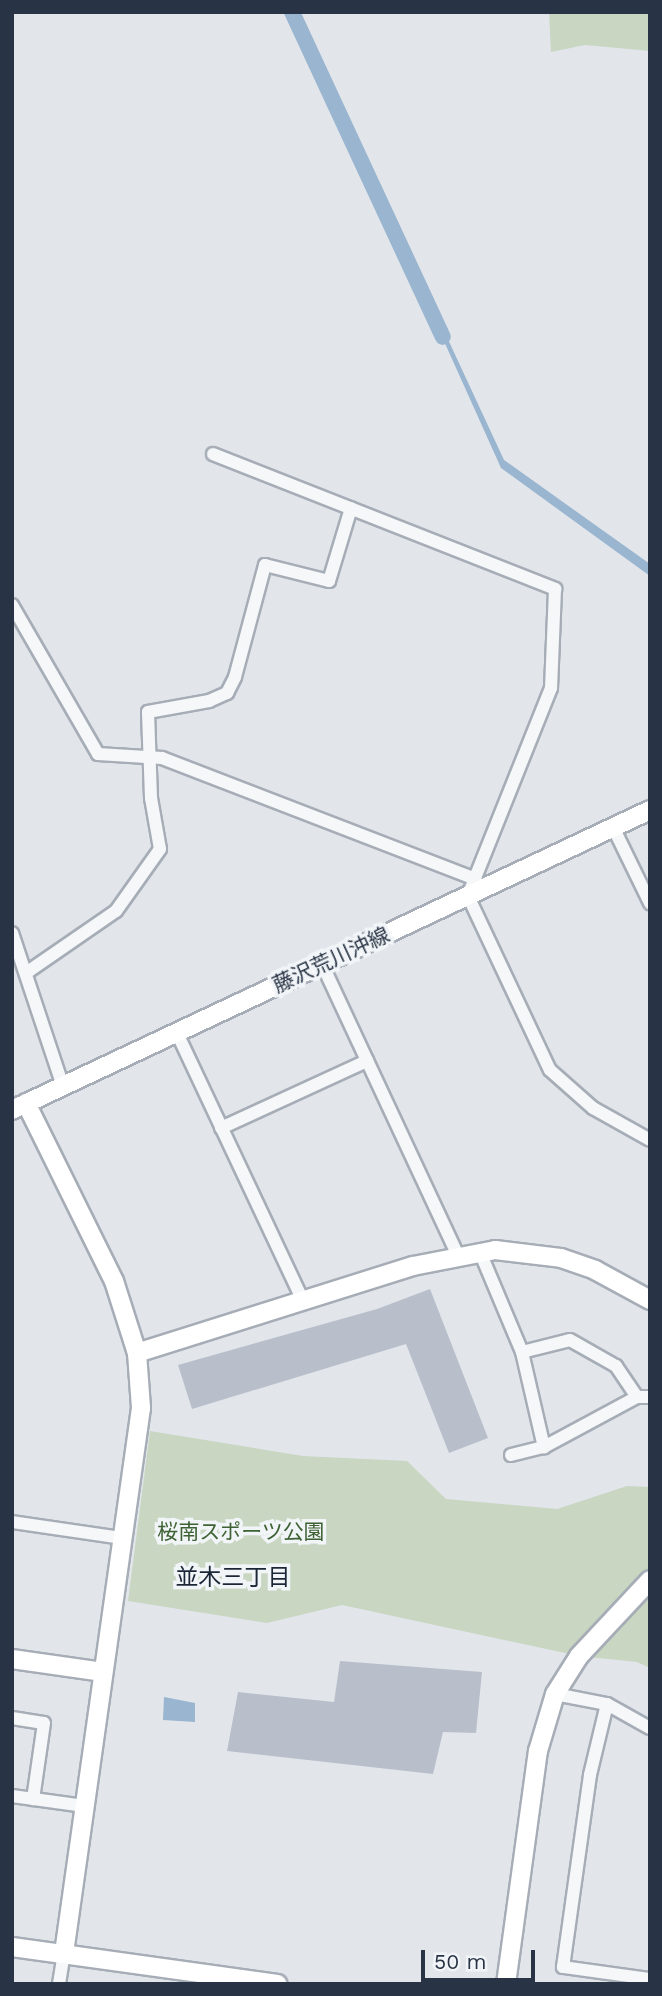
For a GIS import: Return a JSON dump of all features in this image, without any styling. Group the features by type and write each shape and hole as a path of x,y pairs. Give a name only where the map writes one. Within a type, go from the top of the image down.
{"street":[{"path":"213,454 555,589 551,688 471,887"},
{"path":"26,973 116,911 160,849 151,798 152,758 148,712 209,701 227,692 264,565 329,581 351,508"},
{"path":"12,605 98,754 152,758 471,887 550,1070 593,1108 650,1140"},
{"name":"藤沢荒川沖線","path":"19,1106 322,964 471,887 650,810"},
{"path":"612,827 650,904"},
{"path":"12,933 63,1086"},
{"path":"322,964 458,1255"},
{"path":"177,1033 304,1303"},
{"path":"221,1128 367,1061"},
{"path":"19,1106 114,1281 137,1353 141,1408 59,1984"},
{"path":"480,1252 522,1352 544,1447"},
{"path":"137,1353 458,1255 480,1252 528,1252 561,1258 595,1269 650,1300"},
{"path":"511,1455 544,1447 643,1397 616,1366 570,1340 522,1352"},
{"path":"12,1522 122,1538"},
{"path":"506,1984 538,1751 555,1694 579,1656 650,1580"},
{"path":"12,1659 103,1672"},
{"path":"555,1694 607,1704 650,1728"},
{"path":"607,1704 590,1776 563,1967 650,1979"},
{"path":"12,1718 44,1723 33,1799"},
{"path":"12,1796 84,1806"},
{"path":"12,1947 276,1984"}],"green space":[{"path":"549,12 650,12 650,51 585,45 551,52"},
{"name":"桜南スポーツ公園","path":"150,1431 303,1456 407,1461 446,1499 557,1509 627,1486 650,1487 650,1668 637,1662 579,1656 342,1605 267,1623 128,1601"}],"water":[{"path":"296,12 504,460 650,564 650,576 501,468"},
{"path":"164,1697 195,1703 195,1722 163,1720"}],"building":[{"path":"430,1289 488,1438 449,1453 406,1344 192,1409 178,1365 377,1309"},
{"path":"340,1661 482,1672 476,1733 443,1732 433,1774 227,1751 238,1692 334,1702"}],"waterway":[{"path":"292,12 443,337"}],"district":[{"name":"並木三丁目","path":"233,1578"}]}
